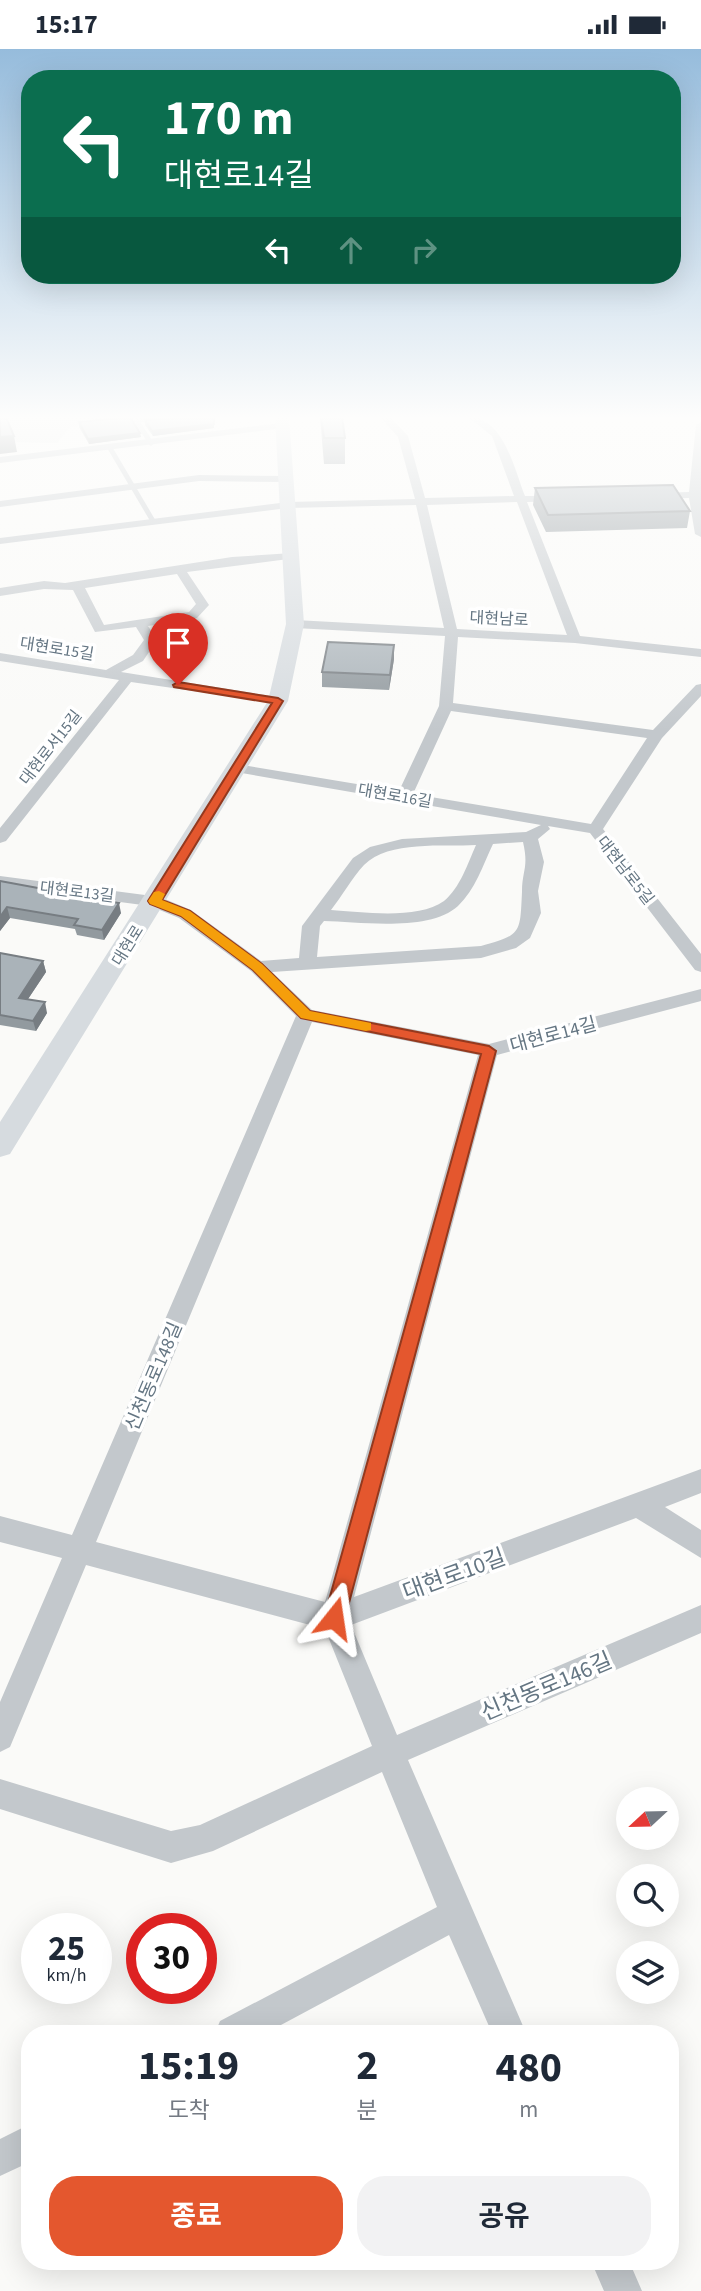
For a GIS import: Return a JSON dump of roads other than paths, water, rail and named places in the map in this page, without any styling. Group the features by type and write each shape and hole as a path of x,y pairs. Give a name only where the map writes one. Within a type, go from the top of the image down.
{"main road":[{"name":"대현로","path":"0,1146 278,701 295,624 289,522"}],"street":[{"path":"0,541 11,522"},
{"path":"404,797 446,706 452,633 426,522"},
{"path":"531,522 575,639"},
{"path":"0,591 44,585 77,585 232,561 292,556"},
{"path":"77,585 100,629 192,615 203,605 180,570"},
{"name":"대현로15길","path":"108,674 138,658 151,640 140,623"},
{"name":"대현남로","path":"295,624 575,639 701,653"},
{"name":"대현로15길","path":"0,657 278,701"},
{"name":"대현로서15길","path":"0,838 128,677"},
{"name":"대현남로5길","path":"701,688 656,735 595,829 701,967"},
{"path":"446,706 656,735"},
{"name":"대현로16길","path":"236,768 595,829"},
{"path":"307,965 311,926 359,861 376,850 402,844 530,837 553,822"},
{"path":"257,967 481,952 510,944 524,934 532,913 530,891 537,862 530,837"},
{"path":"319,915 394,916 429,913 448,905 458,893 487,839"},
{"name":"대현로13길","path":"0,881 154,901"},
{"path":"154,901 185,914 257,967 306,1015"},
{"name":"대현로14길","path":"306,1015 489,1051 701,995"},
{"name":"신천동로148길","path":"0,1737 306,1015"},
{"path":"489,1051 334,1618 456,1914 505,2025"},
{"name":"대현로10길","path":"334,1618 701,1481"},
{"path":"639,1505 701,1545"},
{"path":"0,1529 334,1618"},
{"name":"신천동로146길","path":"0,1794 171,1847 202,1840 390,1753 701,1619"},
{"path":"247,2025 456,1914"},
{"path":"0,2158 21,2147"},
{"path":"614,2270 623,2291"}]}
